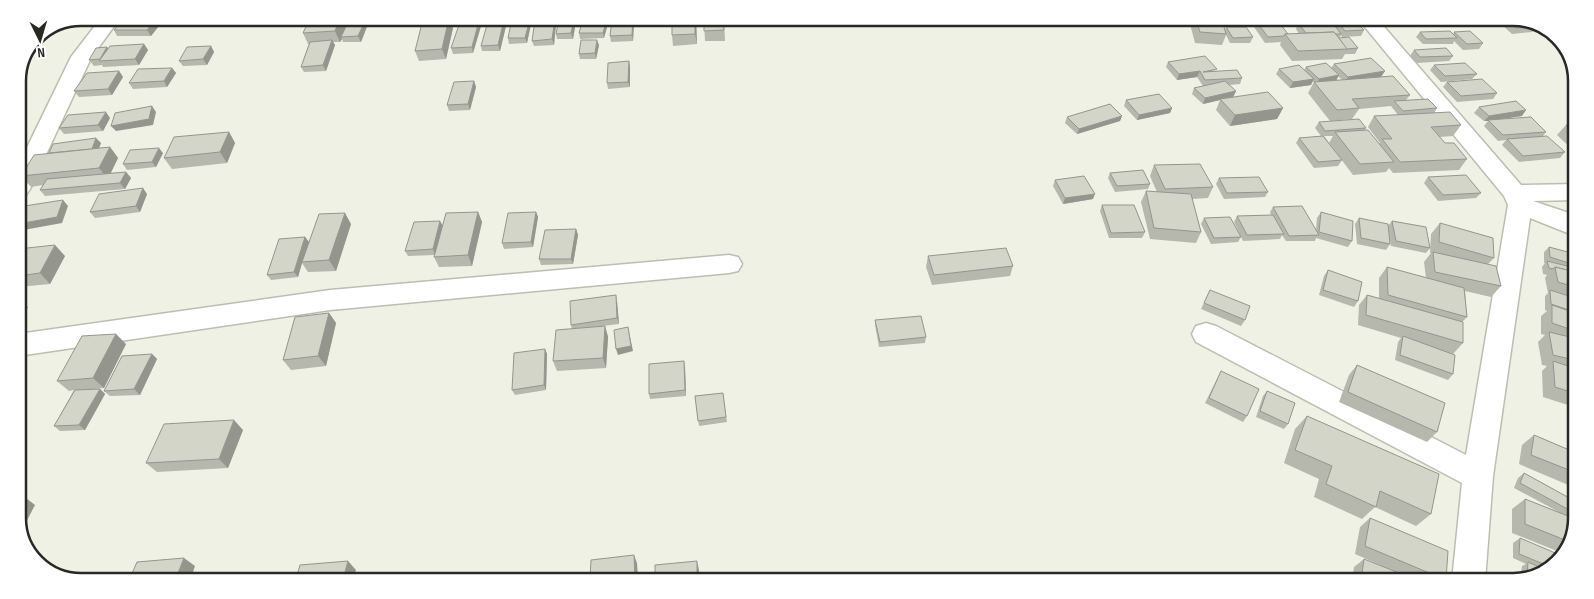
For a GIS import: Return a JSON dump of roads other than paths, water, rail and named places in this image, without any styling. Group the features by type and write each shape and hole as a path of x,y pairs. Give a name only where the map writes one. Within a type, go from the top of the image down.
{"street":[{"path":"26,172 81,57 104,26"},
{"path":"1373,26 1518,199 1568,223"},
{"path":"1518,199 1568,193"},
{"path":"1470,573 1478,476 1518,199"},
{"path":"26,344 330,300 729,264"},
{"path":"1206,334 1478,476"}]}
